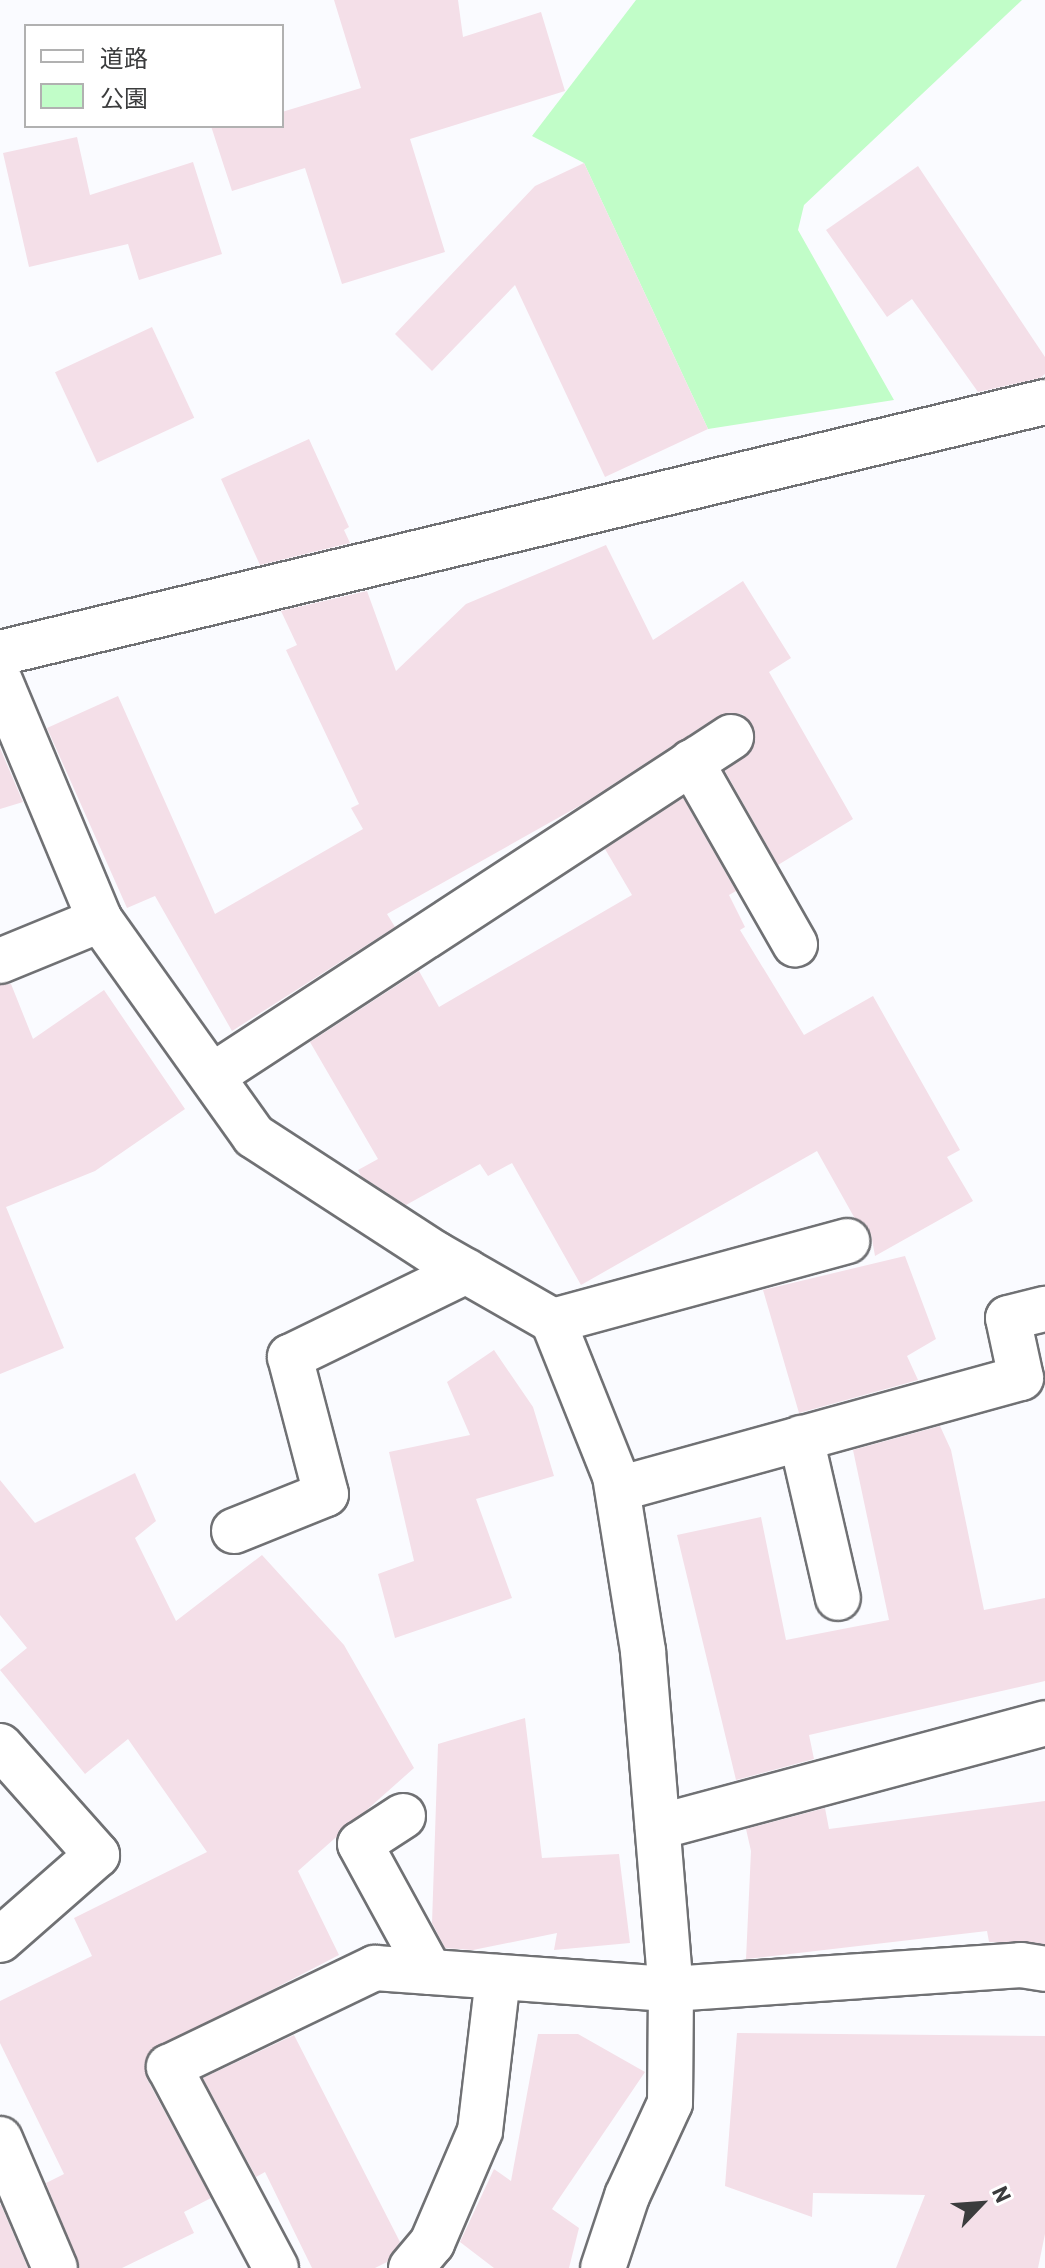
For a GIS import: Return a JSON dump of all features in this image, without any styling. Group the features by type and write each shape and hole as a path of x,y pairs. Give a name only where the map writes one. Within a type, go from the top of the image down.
{"street":[{"path":"0,653 1045,402"},
{"path":"0,681 100,920 254,1136 466,1271 553,1321 618,1489 643,1651 658,1827 671,1989 670,2103 627,2196 603,2268"},
{"path":"212,1076 731,737"},
{"path":"691,762 795,944"},
{"path":"0,961 100,920"},
{"path":"553,1321 847,1241"},
{"path":"234,1531 326,1494 290,1357 466,1271"},
{"path":"618,1489 1021,1378 1008,1318 1045,1309"},
{"path":"801,1438 838,1598"},
{"path":"658,1827 1045,1723"},
{"path":"0,1746 97,1855 0,1940"},
{"path":"403,1816 360,1844 430,1972"},
{"path":"276,2268 169,2067 375,1968 671,1989 1021,1965 1045,1969"},
{"path":"411,2268 432,2243 480,2131 498,1977"},
{"path":"0,2139 55,2268"}],"green space":[{"path":"636,0 1022,0 804,205 798,230 894,400 708,429 584,163 532,136"}],"building":[{"path":"334,0 458,0 463,37 541,12 565,91 410,139 445,252 342,284 305,168 232,191 212,128 284,128 284,111 361,88"},
{"path":"77,137 90,195 193,162 222,254 139,280 128,244 29,267 3,153"},
{"path":"584,163 708,429 605,477 515,285 432,371 395,334 535,186"},
{"path":"918,166 1045,357 1045,374 1040,378 978,392 912,299 887,317 826,230"},
{"path":"152,327 194,418 97,463 55,372"},
{"path":"309,439 349,527 344,530 350,543 260,565 221,479"},
{"path":"606,545 653,640 743,581 791,658 769,672 853,819 778,865 725,771 753,749 752,724 742,714 718,716 581,805 387,914 395,927 232,1031 155,896 127,908 47,728 118,696 215,914 363,829 351,808 359,804 286,650 297,645 281,611 367,591 396,671 466,604"},
{"path":"0,748 23,802 0,809"},
{"path":"683,798 736,891 729,895 745,927 740,930 804,1035 873,996 960,1150 947,1157 973,1201 875,1256 871,1234 854,1217 817,1151 581,1285 512,1163 488,1176 480,1164 406,1205 361,1176 358,1170 378,1159 310,1042 419,971 439,1007 632,895 605,849"},
{"path":"11,984 33,1039 104,990 185,1109 95,1171 6,1207 64,1348 0,1374 0,985"},
{"path":"905,1256 936,1339 907,1356 918,1380 799,1413 763,1290"},
{"path":"494,1350 533,1407 554,1476 476,1499 512,1598 395,1638 378,1574 414,1561 389,1452 470,1435 447,1382"},
{"path":"940,1426 951,1450 984,1610 1045,1598 1045,1681 809,1735 814,1759 736,1780 677,1535 761,1517 786,1640 889,1620 853,1450"},
{"path":"135,1473 156,1521 135,1538 176,1621 262,1555 344,1645 414,1768 298,1871 339,1955 148,2054 147,2079 211,2198 184,2212 194,2233 122,2268 80,2268 46,2183 64,2174 0,2043 0,2001 92,1956 74,1918 207,1852 128,1739 85,1774 0,1670 27,1648 0,1615 0,1480 35,1523"},
{"path":"525,1718 542,1858 619,1854 630,1943 554,1950 557,1933 473,1950 445,1948 432,1923 438,1744"},
{"path":"1045,1801 1045,1944 989,1942 987,1931 746,1959 751,1851 746,1829 825,1808 829,1829"},
{"path":"737,2033 1045,2036 1045,2234 1038,2268 896,2268 925,2195 813,2193 812,2217 725,2186"},
{"path":"538,2034 578,2034 645,2072 552,2209 579,2228 569,2268 494,2268 460,2242 494,2169 511,2181"},
{"path":"294,2035 400,2242 387,2262 375,2268 312,2268 265,2172 256,2177 203,2078"},
{"path":"1,2205 28,2268 0,2268"}]}
